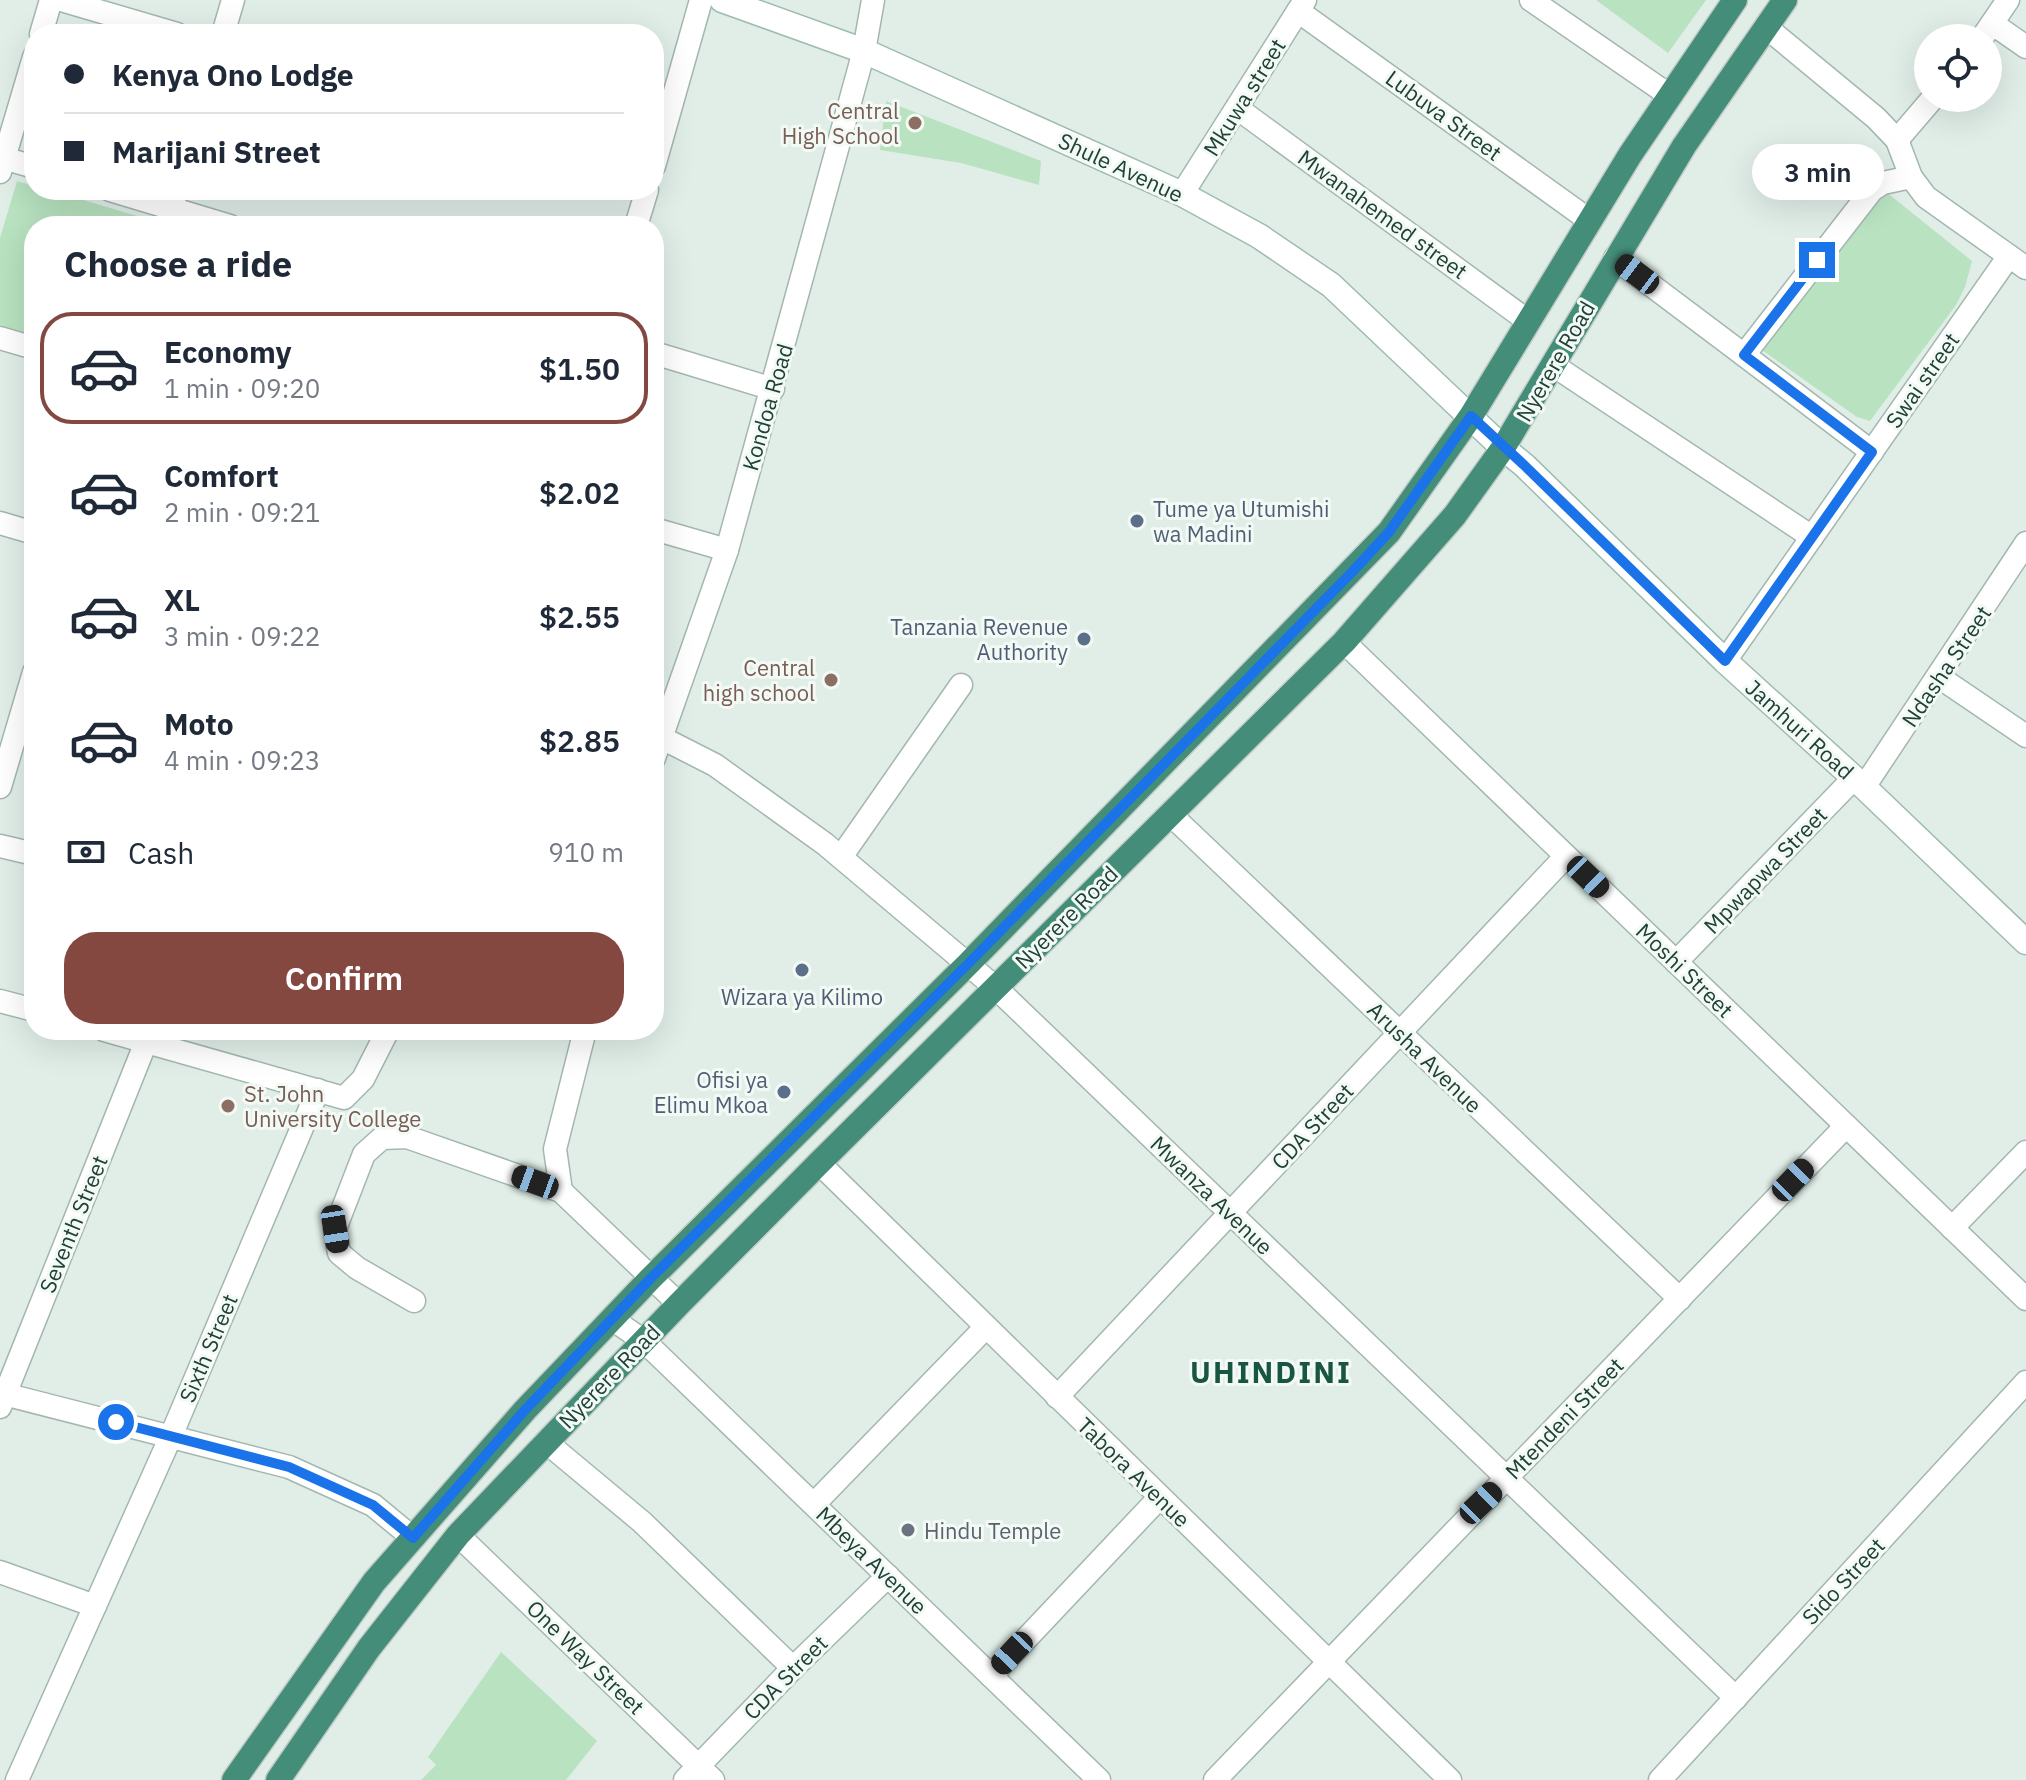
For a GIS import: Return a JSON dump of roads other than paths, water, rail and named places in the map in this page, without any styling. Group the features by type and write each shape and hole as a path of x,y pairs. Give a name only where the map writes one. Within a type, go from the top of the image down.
{"highway":[{"name":"Nyerere Road","path":"234,1780 374,1582 525,1410 650,1279 968,964 1389,532 1471,416 1589,220 1669,95 1735,0"},
{"name":"Nyerere Road","path":"278,1780 369,1648 458,1535 679,1304 1344,642 1455,515 1503,448 1684,146 1785,0"}],"main road":[{"name":"Shule Avenue","path":"722,0 864,51 1182,194 1259,236 1331,285 1471,416"},
{"name":"Jamhuri Road","path":"1471,416 1725,661 1859,782 2026,942"}],"street":[{"path":"44,24 51,0"},
{"path":"61,0 143,24"},
{"path":"226,24 233,0"},
{"path":"664,131 701,0"},
{"path":"864,51 873,0"},
{"path":"1531,0 1669,95"},
{"path":"1993,24 2008,0"},
{"name":"Mkuwa street","path":"1182,194 1302,5"},
{"name":"Lubuva Street","path":"1302,5 1589,220"},
{"path":"1766,27 1876,118 1897,140 1911,177 1926,197 2017,262"},
{"path":"2002,37 2026,47"},
{"name":"Kondoa Road","path":"664,721 727,550 864,51"},
{"path":"24,89 1,162 24,165"},
{"name":"Mwanahemed street","path":"1237,108 1528,321"},
{"path":"1897,140 1921,112"},
{"path":"1744,355 1872,190 1883,183 1911,177"},
{"path":"144,200 198,216"},
{"path":"1615,258 1872,452"},
{"name":"Swai street","path":"1725,661 1872,452 2017,262"},
{"path":"0,338 24,345"},
{"path":"664,356 773,389"},
{"path":"1553,365 1812,537"},
{"path":"0,523 24,530"},
{"path":"664,532 727,550"},
{"name":"Ndasha Street","path":"1859,782 1939,677 2026,543"},
{"name":"Moshi Street","path":"1344,642 2026,1299"},
{"path":"1939,677 2026,736"},
{"path":"841,857 961,685"},
{"path":"0,787 24,706"},
{"name":"Mwanza Avenue","path":"664,746 715,765 841,857 996,988 1736,1698"},
{"name":"Mpwapwa Street","path":"1676,962 1859,782"},
{"name":"Arusha Avenue","path":"1170,814 1680,1299"},
{"path":"0,846 24,852"},
{"name":"CDA Street","path":"1057,1397 1566,856"},
{"path":"0,1001 24,1007"},
{"path":"139,1040 344,1098 363,1079 383,1040"},
{"path":"561,1191 555,1149 582,1040"},
{"name":"Seventh Street","path":"2,1398 146,1042"},
{"name":"Sixth Street","path":"17,1780 171,1436 318,1090"},
{"name":"Mtendeni Street","path":"1215,1780 1846,1126"},
{"path":"414,1301 357,1268 339,1253 335,1229 364,1154 382,1138 407,1137 561,1191 679,1304"},
{"path":"1952,1228 2026,1152"},
{"name":"Tabora Avenue","path":"819,1163 1450,1780"},
{"name":"Mbeya Avenue","path":"612,1319 644,1341 1099,1780"},
{"path":"814,1504 986,1327"},
{"name":"Sido Street","path":"1660,1780 2026,1382"},
{"path":"2,1398 171,1436 289,1467 373,1505 413,1538"},
{"path":"546,1442 642,1522 793,1668"},
{"path":"991,1676 1160,1497"},
{"name":"One Way Street","path":"458,1535 699,1775"},
{"path":"0,1572 95,1606"},
{"name":"CDA Street","path":"699,1775 793,1668 888,1576"}],"place":[{"name":"Central High School","path":"915,123"},
{"name":"Tume ya Utumishi wa Madini","path":"1137,521"},
{"name":"Tanzania Revenue Authority","path":"1084,639"},
{"name":"Central high school","path":"831,680"},
{"name":"Wizara ya Kilimo","path":"802,970"},
{"name":"Ofisi ya Elimu Mkoa","path":"784,1092"},
{"name":"St. John University College","path":"228,1106"},
{"name":"Hindu Temple","path":"908,1530"}],"district":[{"name":"UHINDINI","path":"1271,1371"}]}
